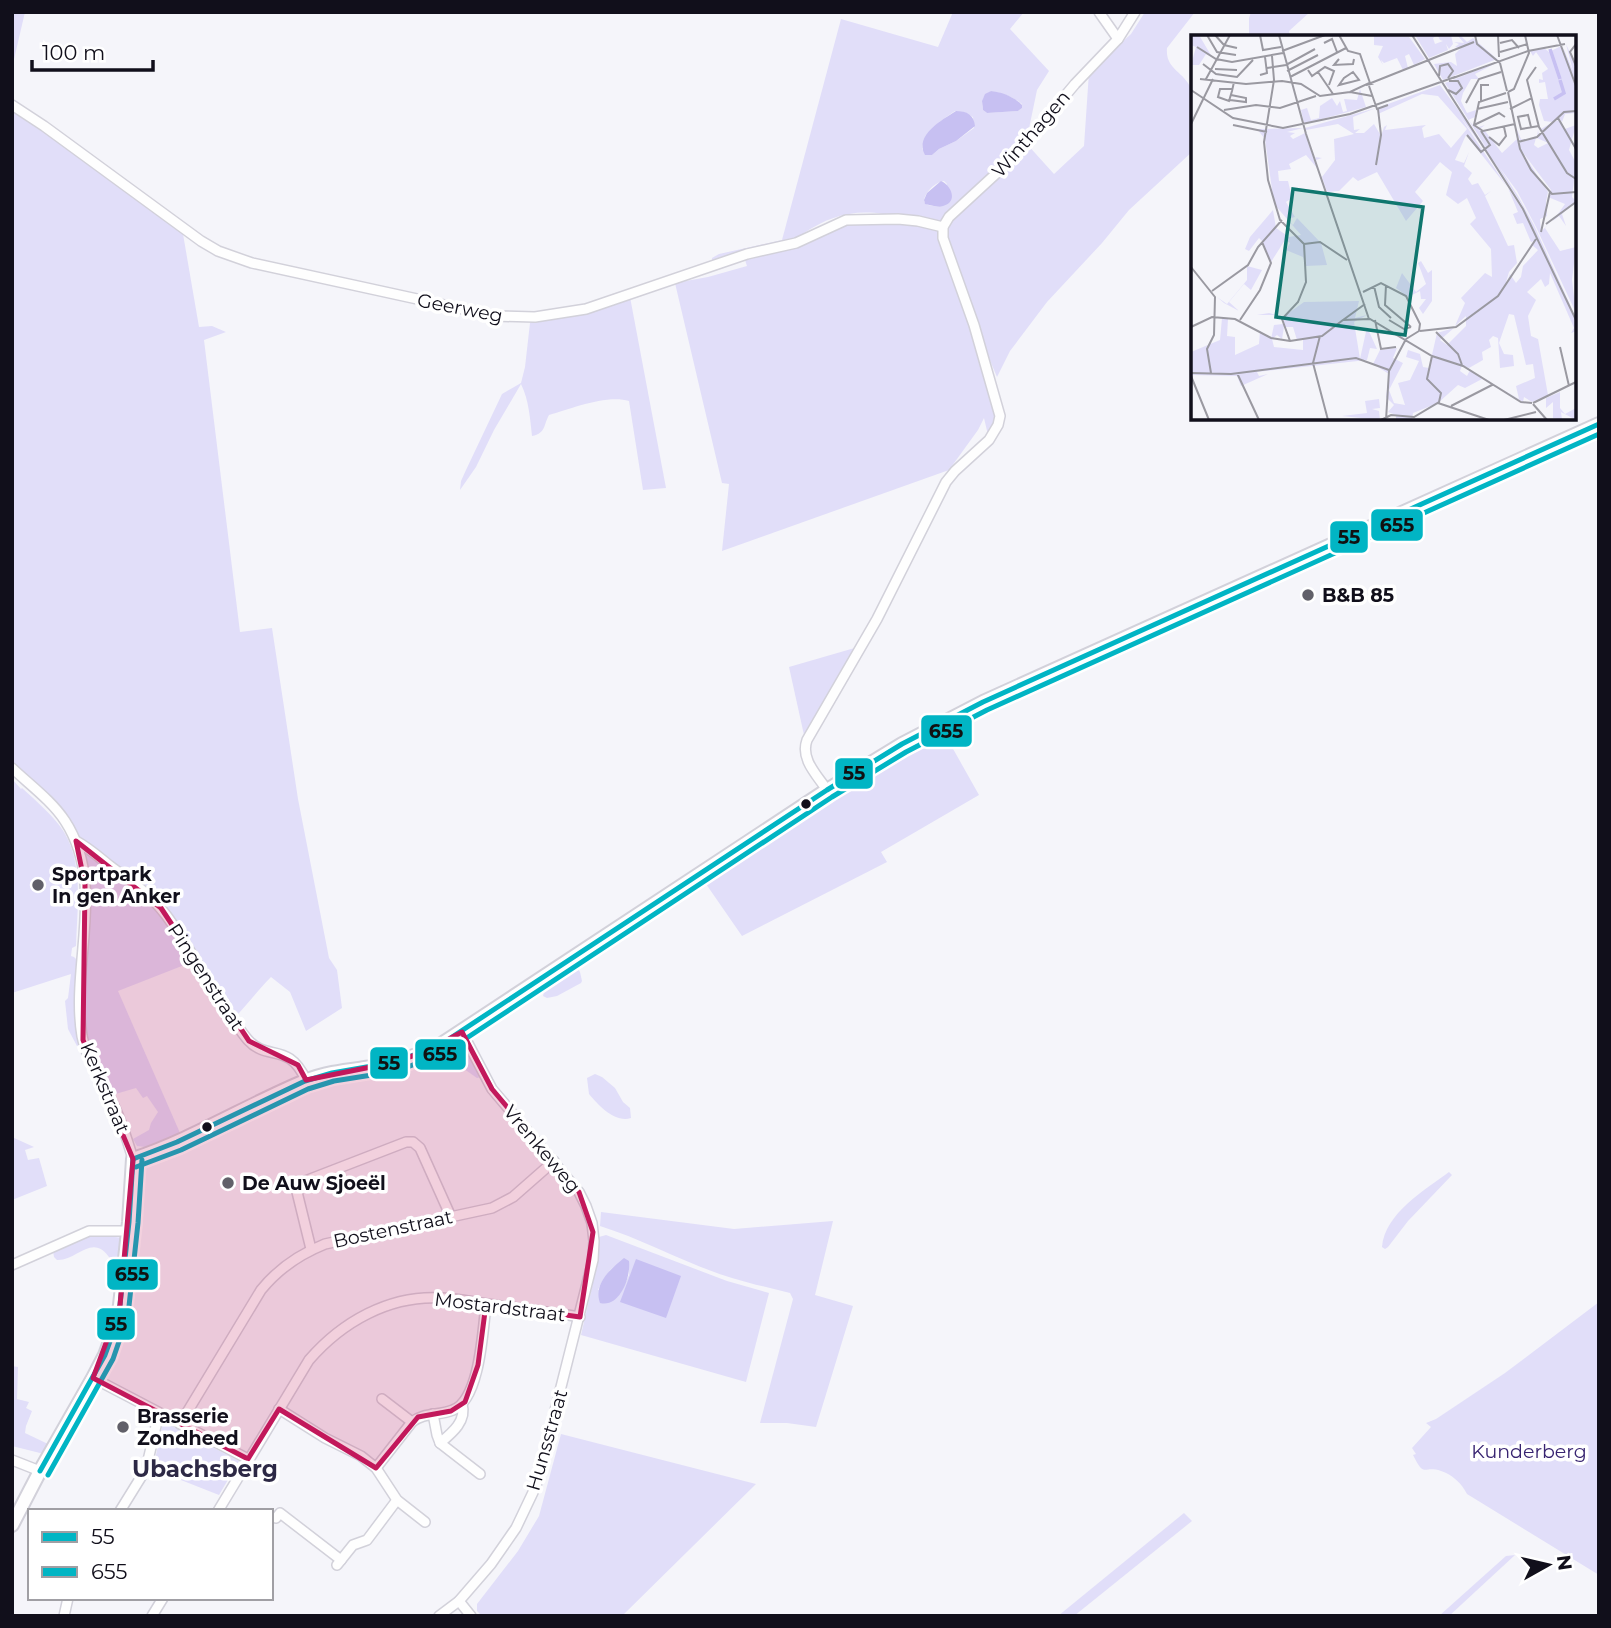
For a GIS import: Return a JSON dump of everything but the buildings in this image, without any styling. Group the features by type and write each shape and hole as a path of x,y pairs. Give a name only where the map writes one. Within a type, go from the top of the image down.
{"street":[{"path":"1099,12 1118,39"},
{"name":"Winthagen","path":"943,227 949,217 1012,159 1084,74 1118,39 1135,12"},
{"name":"Geerweg","path":"12,105 218,251 252,263 495,316 535,317 586,309 747,254 805,240 846,220 898,219 943,227"},
{"path":"827,790 805,757 807,740 869,635 946,482 989,440 999,421 998,405 974,325 943,238 943,227"},
{"path":"133,1158 165,1147 306,1080 334,1072 380,1065 414,1056 440,1045 895,748 983,702 1599,424"},
{"name":"Kerkstraat","path":"12,1525 105,1355 116,1325 128,1231 133,1158 116,1109 92,1066 83,1040 80,993 85,885 76,841 59,814 15,771"},
{"name":"Pingenstraat","path":"76,841 89,848 151,897 169,919 246,1038 259,1048 292,1059 306,1080"},
{"name":"Vrenkeweg","path":"461,1031 492,1089 575,1186 589,1213 593,1232 593,1260 580,1317"},
{"path":"312,1249 298,1192 300,1183 406,1142 413,1142 420,1148 451,1217"},
{"name":"Bostenstraat","path":"180,1424 261,1290 281,1269 312,1249 337,1240 492,1208 513,1196 554,1161"},
{"path":"12,1265 89,1231 128,1231"},
{"name":"Mostardstraat","path":"219,1509 309,1360 337,1333 369,1313 389,1304 438,1298 580,1317"},
{"path":"376,1468 418,1417 451,1411 465,1402 478,1365 486,1304"},
{"name":"Hunsstraat","path":"439,1616 459,1601 497,1557 528,1505 542,1465 580,1317"},
{"path":"93,1378 248,1459"},
{"path":"382,1399 412,1422"},
{"path":"440,1443 460,1421 464,1412 462,1405"},
{"path":"279,1409 361,1455 376,1468 397,1500 425,1522"},
{"path":"121,1509 146,1469 159,1413"},
{"path":"433,1414 440,1443 480,1474"},
{"path":"12,1460 40,1471"},
{"path":"276,1518 280,1513 339,1563 353,1545 367,1540 397,1500"},
{"path":"152,1616 162,1600"},
{"path":"459,1601 471,1616"}],"highlighted area":[{"path":"76,841 161,908 249,1041 298,1065 306,1080 381,1065 423,1053 462,1032 492,1089 579,1192 593,1232 580,1317 486,1304 478,1365 465,1402 451,1411 418,1417 376,1468 279,1409 248,1459 93,1378 120,1305 133,1159 83,1040 85,885"}],"green space":[{"path":"12,12 25,12 12,68"},
{"path":"953,12 1024,12 1010,29 1049,71 1037,90 1026,143 1054,174 1084,146 1089,72 1131,34 1145,12 1195,12 1167,48 1169,61 1191,89 1191,153 1129,210 1047,302 1010,351 997,377 970,313 1000,419 988,435 984,418 949,470 722,551 729,484 722,483 675,283 747,266 745,260 777,251 836,226 882,223 883,214 841,216 813,227 804,233 804,236 712,261 712,258 719,254 782,240 841,19 938,47","holes":["991,91 1004,94 1022,104 1022,108 1018,111 987,113 983,110 984,97","955,111 973,117 974,128 932,155 922,149 930,131","944,181 947,184 939,207 924,202 928,192"]},
{"path":"1251,12 1310,12 1289,31 1290,35 1249,35"},
{"path":"12,104 183,234 199,327 212,326 226,332 204,340 240,632 272,628 298,799 329,958 337,970 342,1008 306,1031 290,992 271,977 234,1018 168,915 83,843 64,815 12,763"},
{"path":"630,297 666,488 643,490 629,401 610,399 549,415 542,431 532,436 521,384 476,467 460,490 461,481 502,394 521,383 530,323 533,320"},
{"path":"858,647 804,735 789,667"},
{"path":"943,731 979,795 881,852 887,862 742,936 706,881 841,792"},
{"name":"Sportpark In gen Anker","path":"12,779 60,826 74,859 78,902 76,946 72,948 71,956 78,961 81,1044 77,1046 68,1029 65,1001 68,998 71,974 12,993"},
{"path":"82,849 156,905 192,962 118,991 180,1133 145,1147 137,1146 133,1139 149,1130 158,1112 147,1096 143,1098 136,1088 112,1095 93,1063 85,1029 83,1008 88,876"},
{"path":"575,968 580,972 581,983 557,996 543,996 545,987"},
{"path":"459,1040 481,1077 477,1078 437,1050"},
{"path":"595,1074 615,1088 630,1108 631,1118 613,1116 589,1094 587,1078"},
{"path":"12,1137 34,1147 25,1150 28,1160 39,1158 47,1186 12,1200"},
{"path":"1449,1172 1452,1175 1408,1221 1388,1247 1382,1247 1390,1223 1398,1213"},
{"path":"601,1212 734,1229 833,1221 815,1295 853,1306 816,1427 760,1423 793,1299 790,1293 715,1272 600,1226"},
{"path":"606,1235 727,1281 769,1293 746,1382 581,1335 593,1283 599,1237","holes":["629,1261 629,1275 620,1294 598,1290 606,1275 618,1264"]},
{"path":"86,1236 123,1238 120,1260 111,1260 98,1248 85,1250 65,1259 57,1260 54,1257 53,1251"},
{"name":"Kunderberg","path":"1599,1302 1599,1575 1467,1494 1449,1474 1422,1469 1413,1455 1416,1454 1412,1448 1431,1427 1426,1423 1505,1373"},
{"path":"12,1366 18,1367 17,1399 29,1402 26,1408 32,1411 25,1433 48,1444 44,1454 12,1446"},
{"path":"166,1423 239,1461 219,1495 153,1469 159,1441 165,1441 167,1434 161,1433 162,1426"},
{"path":"561,1434 756,1484 622,1616 482,1616 477,1611 477,1604 518,1551 539,1516"},
{"path":"1184,1513 1192,1521 1074,1616 1058,1616"},
{"path":"1515,1555 1449,1616 1439,1616 1506,1556"}],"shaded area":[{"path":"991,91 1012,97 1022,108 1018,111 987,113 983,110 982,101 985,94"},
{"path":"956,111 969,114 975,126 932,155 925,155 923,141 926,135"},
{"path":"941,181 952,194 951,201 941,207 925,204 927,193"},
{"path":"624,1258 629,1261 629,1268 623,1290 613,1301 600,1303 598,1296 601,1283"},
{"path":"636,1259 681,1276 666,1318 620,1302"}],"transit line":[{"name":"55","path":"133,1159 177,1142 305,1081 332,1073 395,1062 440,1045 827,790 902,744 983,702 1599,424"},
{"name":"655","path":"136,1167 181,1150 308,1089 334,1081 397,1071 444,1053 832,797 906,752 987,710 1599,434"},
{"name":"55","path":"40,1471 105,1355 116,1325 129,1222 133,1159"},
{"name":"655","path":"48,1475 113,1359 124,1327 129,1306 138,1223 142,1160"}],"place":[{"name":"B&B 85","path":"1308,595"},
{"name":"Sportpark In gen Anker","path":"38,885"},
{"name":"De Auw Sjoeël","path":"228,1183"},
{"name":"Brasserie Zondheed","path":"123,1427"}],"district":[{"name":"Ubachsberg","path":"205,1469"}]}
